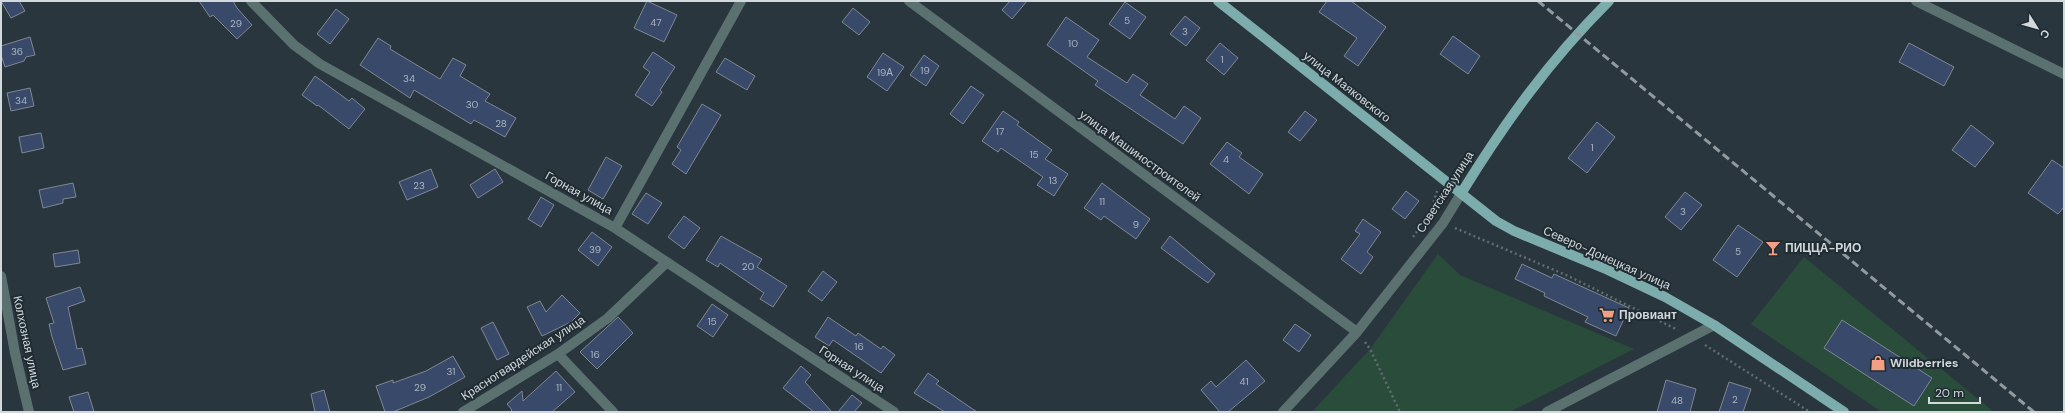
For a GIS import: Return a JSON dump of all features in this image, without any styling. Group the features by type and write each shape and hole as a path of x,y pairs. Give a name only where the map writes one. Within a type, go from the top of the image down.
{"main road":[{"name":"улица Маяковского","path":"1218,1 1357,113 1462,192"},
{"name":"Советская улица","path":"1462,192 1499,133 1524,97 1577,33 1609,1"},
{"name":"Северо-Донецкая улица","path":"1462,192 1496,221 1514,231 1608,270 1665,297 1714,325 1844,412"}],"street":[{"name":"Горная улица","path":"251,1 294,44 320,64 615,228 894,412"},
{"path":"615,228 741,1"},
{"name":"улица Машиностроителей","path":"909,1 1357,332"},
{"path":"1916,1 2064,74"},
{"name":"Советская улица","path":"1284,412 1357,332 1444,223 1462,192"},
{"name":"Красногвардейская улица","path":"463,412 558,354 608,318 667,262"},
{"name":"Колхозная улица","path":"1,276 15,353 29,412"},
{"path":"1547,412 1714,325"},
{"path":"558,354 613,412"}],"path":[{"path":"1408,243 1431,212 1441,177"},
{"path":"1431,212 1444,223 1566,275 1692,336 1810,412"},
{"path":"1357,332 1370,349 1400,412"}],"green space":[{"path":"1438,254 1460,275 1634,349 1510,412 1312,412 1370,349"},
{"path":"1804,257 1994,412 1882,412 1751,324"}],"building":[{"path":"1,1 19,1 25,11 11,18"},
{"path":"199,1 233,1 237,8 252,25 237,39 213,15 210,17"},
{"path":"647,1 677,15 664,42 634,28"},
{"path":"1010,1 1027,1 1012,19 1002,10"},
{"path":"1327,1 1351,1 1386,27 1358,66 1344,56 1357,38 1319,12"},
{"path":"1125,2 1146,17 1130,39 1109,24"},
{"path":"853,8 870,22 859,35 842,22"},
{"path":"336,9 349,19 330,44 317,34"},
{"path":"1185,16 1200,28 1186,46 1170,34"},
{"path":"1066,17 1099,40 1087,57 1127,83 1133,74 1148,84 1140,95 1175,119 1184,106 1201,118 1183,144 1095,85 1098,81 1047,45"},
{"path":"1453,36 1480,56 1468,74 1440,54"},
{"path":"30,37 35,55 26,57 24,61 5,67 1,55 1,46"},
{"path":"378,38 391,46 390,49 440,79 453,58 466,65 460,76 490,94 485,101 516,118 505,137 474,120 471,124 414,90 410,98 360,65"},
{"path":"1220,43 1238,58 1224,75 1206,60"},
{"path":"1909,43 1954,67 1944,86 1899,62"},
{"path":"653,52 675,67 660,90 662,92 652,106 635,95 650,72 643,67"},
{"path":"883,53 904,67 887,91 867,77"},
{"path":"924,55 939,66 926,86 910,75"},
{"path":"725,58 755,76 747,90 716,72"},
{"path":"315,76 349,101 352,98 365,109 349,129 318,105 317,106 302,95"},
{"path":"971,86 984,95 963,124 950,114"},
{"path":"30,88 34,106 11,111 7,93"},
{"path":"702,104 721,115 686,174 672,164 681,150 677,147"},
{"path":"1003,111 1019,122 1017,125 1052,150 1045,159 1068,174 1054,196 1037,185 1043,177 1001,148 998,152 982,141"},
{"path":"1305,111 1317,120 1300,141 1288,132"},
{"path":"1597,122 1615,137 1587,173 1568,158"},
{"path":"1971,125 1994,143 1975,167 1952,150"},
{"path":"41,133 44,148 22,153 19,137"},
{"path":"1227,142 1242,153 1239,157 1263,174 1249,194 1210,164"},
{"path":"606,157 622,166 603,199 588,190"},
{"path":"2052,160 2064,168 2064,207 2058,214 2028,193"},
{"path":"431,169 438,187 407,200 399,182"},
{"path":"495,169 503,182 478,198 470,185"},
{"path":"73,183 76,197 63,199 63,203 43,208 39,190"},
{"path":"1102,183 1150,219 1136,239 1104,216 1101,220 1084,208"},
{"path":"1406,191 1419,201 1405,219 1392,209"},
{"path":"1685,192 1702,205 1681,230 1665,217"},
{"path":"646,193 662,203 648,224 632,214"},
{"path":"541,197 554,205 541,227 528,219"},
{"path":"684,216 700,228 684,249 668,237"},
{"path":"1363,219 1381,232 1367,252 1373,257 1361,274 1341,259 1360,234 1355,231"},
{"path":"1738,225 1763,242 1737,277 1713,260"},
{"path":"592,232 612,247 598,266 578,250"},
{"path":"721,236 762,259 757,267 787,286 773,307 760,299 764,293 720,263 718,267 706,260"},
{"path":"1170,236 1215,274 1208,283 1161,248"},
{"path":"78,250 80,263 55,267 53,254"},
{"path":"1522,264 1552,278 1554,274 1629,308 1616,336 1585,322 1588,317 1544,296 1545,293 1515,279"},
{"path":"823,271 837,282 822,301 808,291"},
{"path":"80,287 85,301 68,307 77,349 82,348 86,364 63,370 52,337 49,324 54,323 46,298"},
{"path":"562,295 580,313 571,322 542,336 527,307 540,301 546,312"},
{"path":"712,304 728,315 713,337 697,326"},
{"path":"618,317 633,333 597,369 580,352"},
{"path":"828,317 856,336 858,333 881,349 883,346 895,355 881,373 833,340 829,346 815,337"},
{"name":"Wildberries","path":"1842,320 1932,378 1914,406 1824,348"},
{"path":"493,322 509,354 497,360 481,328"},
{"path":"1295,324 1311,335 1299,352 1283,340"},
{"path":"453,356 465,377 429,397 393,412 385,412 376,386 393,380 393,383 426,371"},
{"path":"1246,360 1265,381 1228,412 1220,412 1201,390 1211,381 1216,387"},
{"path":"801,366 811,375 805,382 832,412 814,412 783,388"},
{"path":"556,371 575,392 552,412 510,412 512,410 507,404 522,391 523,401"},
{"path":"928,373 939,381 936,384 977,412 945,412 914,393"},
{"path":"1666,380 1696,389 1690,412 1657,412"},
{"path":"1729,382 1751,389 1743,412 1719,412"},
{"path":"324,390 330,412 315,412 311,394"},
{"path":"88,392 94,412 74,412 69,397"},
{"path":"852,395 862,403 854,412 838,412"}],"railway":[{"path":"1538,1 2034,412"}],"place":[{"name":"ПИЦЦА-РИО","path":"1773,248"},
{"name":"Провиант","path":"1607,315"},
{"name":"Wildberries","path":"1878,363"}]}
